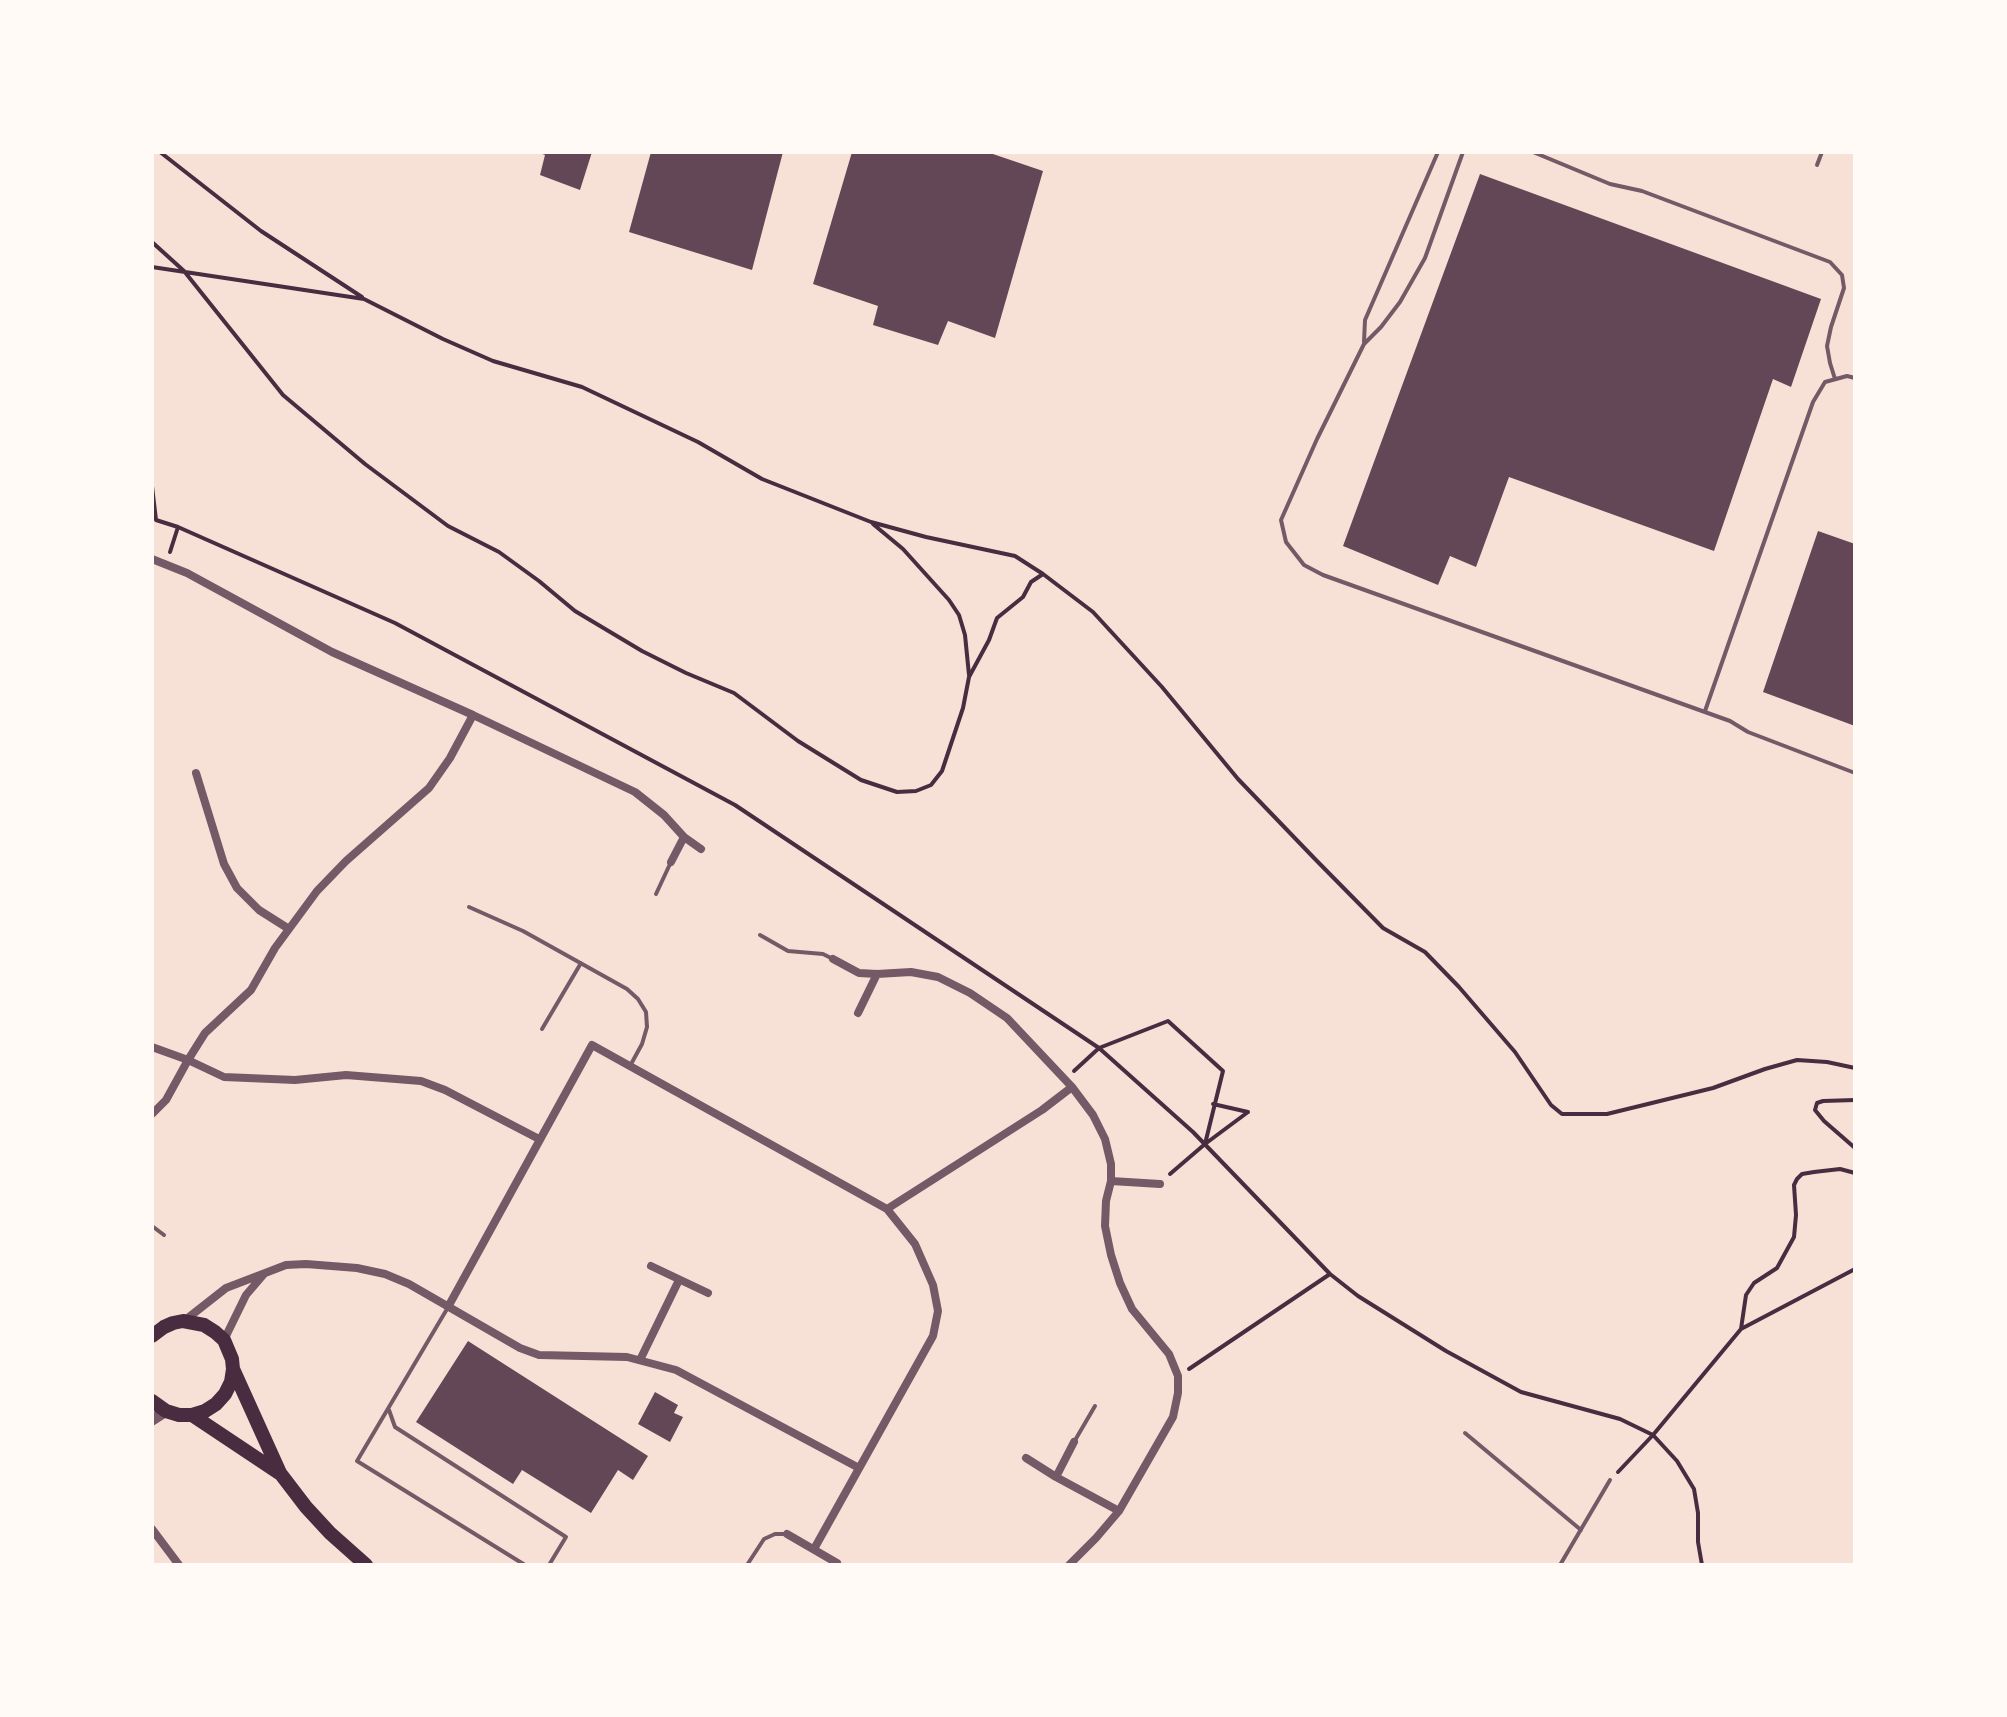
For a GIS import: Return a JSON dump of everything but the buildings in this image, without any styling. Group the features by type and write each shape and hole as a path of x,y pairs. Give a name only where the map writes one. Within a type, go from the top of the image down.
{"main road":[{"path":"152,1401 166,1411 179,1415 205,1411 225,1394 233,1369 224,1340 204,1325 183,1321 156,1328"},
{"path":"233,1369 280,1473 330,1533 366,1565"},
{"path":"192,1415 280,1473"}],"street":[{"path":"152,559 187,573 332,652 635,792 701,849"},
{"path":"152,1114 166,1100 205,1033 251,990 317,891 346,861 429,788 450,758 473,715"},
{"path":"196,773 224,864 237,888 259,910 289,929"},
{"path":"671,862 684,837"},
{"path":"833,959 859,973 911,972 938,977 970,993 1007,1018 1068,1084 1093,1115 1105,1139 1111,1164 1105,1226 1111,1255 1132,1309 1169,1354 1178,1376 1178,1393 1173,1417 1119,1511 1069,1565"},
{"path":"858,1013 877,974"},
{"path":"448,1307 592,1045 887,1209 915,1244 933,1285 938,1311 933,1336 814,1549"},
{"path":"152,1047 224,1077 295,1080 346,1075 421,1081 445,1090 539,1139"},
{"path":"887,1209 1042,1110 1068,1084"},
{"path":"1111,1181 1160,1184"},
{"path":"183,1321 226,1288 286,1265 357,1268 385,1274 409,1284 520,1348 539,1355 627,1357 676,1370 859,1468"},
{"path":"651,1266 708,1293"},
{"path":"224,1340 246,1295 268,1271"},
{"path":"640,1360 679,1280"},
{"path":"152,1420 166,1411"},
{"path":"1056,1477 1074,1442"},
{"path":"1026,1458 1119,1511"},
{"path":"152,1529 179,1565"},
{"path":"787,1534 838,1564"}],"lane":[{"path":"1364,344 1365,320 1438,152"},
{"path":"1463,152 1415,278 1381,327 1364,344 1317,439 1281,520 1286,542 1304,565 1323,575 1704,711 1748,732 1855,773"},
{"path":"1533,152 1610,184 1642,191 1830,262 1842,275 1844,288 1827,346 1835,379"},
{"path":"1817,165 1822,152"},
{"path":"1704,711 1813,402 1825,382 1847,376 1855,378"},
{"path":"656,894 671,862"},
{"path":"469,907 523,931 627,989 638,999 646,1012 647,1027 630,1066"},
{"path":"760,935 788,951 823,954 833,959"},
{"path":"542,1029 581,963"},
{"path":"152,1226 164,1235"},
{"path":"448,1307 357,1461 525,1565"},
{"path":"1074,1442 1095,1406"},
{"path":"388,1408 395,1427 566,1537 549,1565"},
{"path":"1465,1433 1581,1530"},
{"path":"1560,1565 1610,1480"},
{"path":"747,1565 764,1539 775,1534 787,1534"}],"path":[{"path":"160,152 261,231 364,299 443,339 493,361 582,387 698,442 762,479 871,522 1015,556 1043,574 1093,612 1162,687 1238,779 1383,928 1425,952 1459,987 1515,1052 1551,1105 1562,1114 1607,1114 1631,1109 1713,1088 1797,1060 1855,1068"},
{"path":"152,242 184,271 283,395 448,526 499,552 575,611 642,651 734,693 798,741 861,780 897,792 916,791 931,785 942,771 949,753 969,677 965,635 954,607 903,549 871,522"},
{"path":"152,267 364,299"},
{"path":"152,486 156,520 395,623 735,805 1099,1048 1205,1144 1330,1274 1358,1296 1446,1351 1521,1392 1620,1419 1653,1435 1677,1461 1694,1489 1702,1565"},
{"path":"166,564 178,527"},
{"path":"969,677 997,618 1023,597 1031,582 1043,574"},
{"path":"1068,1084 1099,1048 1168,1021 1223,1071 1205,1144"},
{"path":"1855,1100 1823,1101 1817,1103 1815,1110 1855,1148"},
{"path":"1160,1184 1205,1144 1248,1112 1213,1104"},
{"path":"1741,1329 1746,1295 1754,1283 1777,1268 1794,1237 1794,1185 1797,1179 1802,1174 1840,1169 1855,1173"},
{"path":"1610,1480 1653,1435 1741,1329 1855,1269"},
{"path":"1178,1376 1330,1274"}]}
